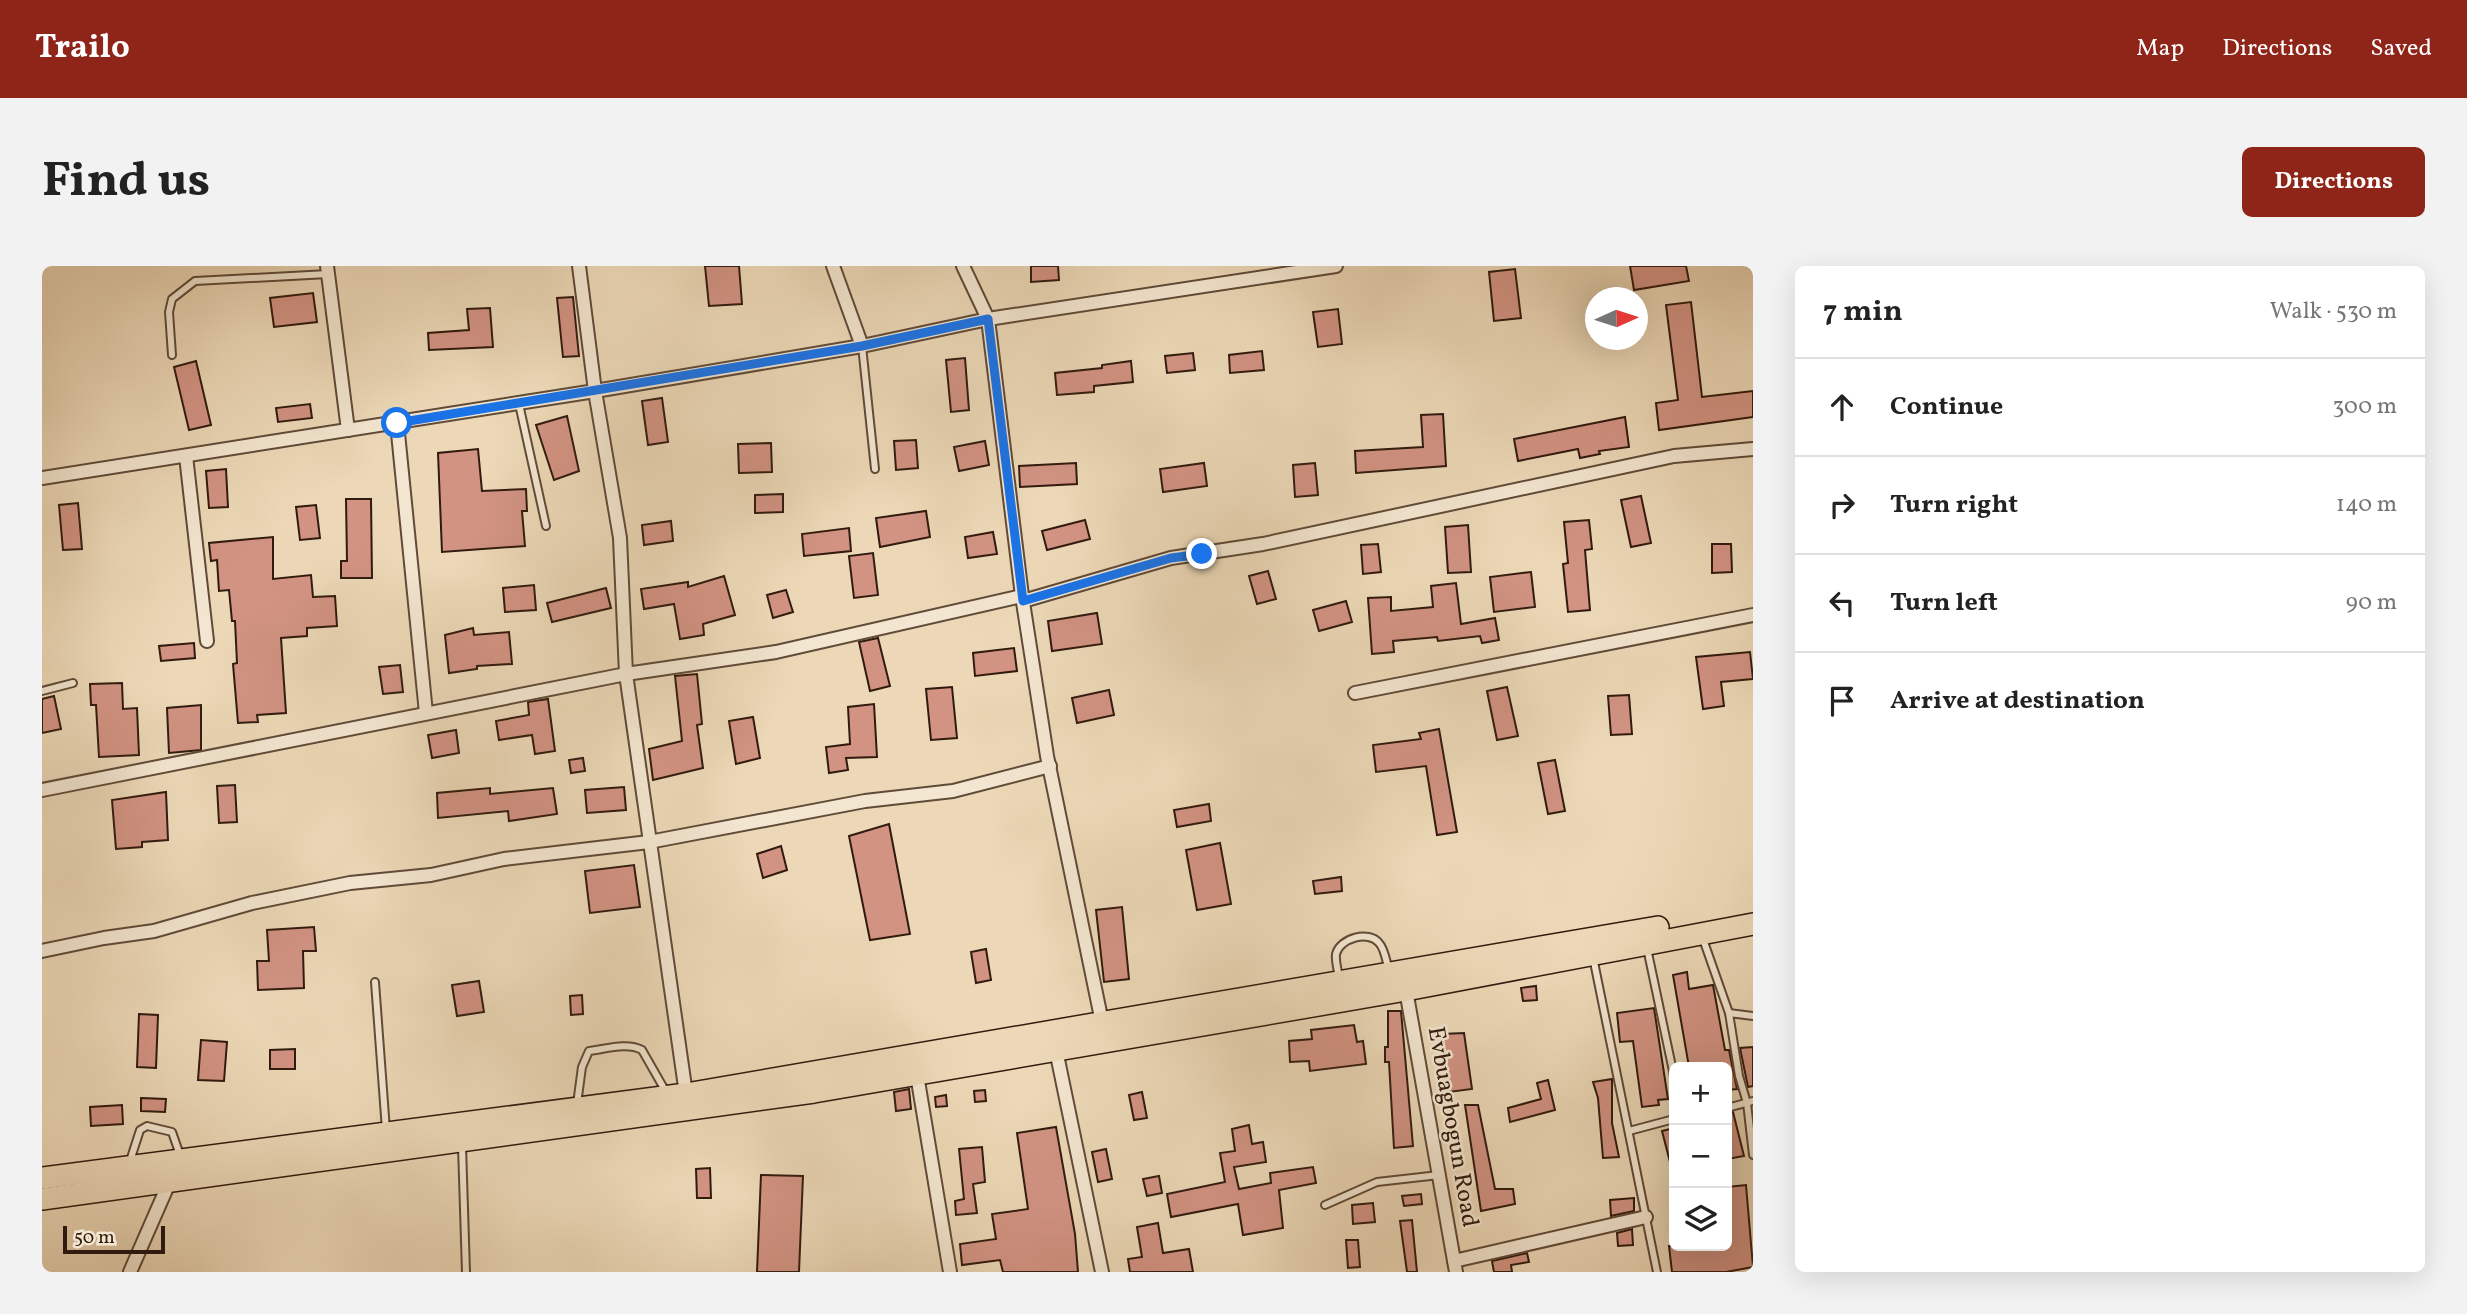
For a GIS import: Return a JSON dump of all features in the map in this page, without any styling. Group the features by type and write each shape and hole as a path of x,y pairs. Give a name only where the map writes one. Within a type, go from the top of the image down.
{"highway":[{"path":"42,1199 917,1075 1056,1050 1104,1031 1339,980 1753,911"},
{"path":"42,1178 677,1095 1104,1031 1406,990 1753,924"}],"street":[{"path":"579,266 595,391 620,538 626,674 649,842 677,1095"},
{"path":"834,266 862,346"},
{"path":"963,266 988,319 1023,598 1050,766 1104,1031"},
{"path":"42,478 519,404 862,346 988,319 1273,272 1336,266"},
{"path":"327,270 348,430"},
{"path":"397,423 426,713"},
{"path":"42,790 626,674 776,652 1023,598 1171,558 1263,544 1674,456 1753,450"},
{"path":"186,456 207,641"},
{"path":"1355,693 1753,615"},
{"path":"42,951 154,931 252,903 350,883 431,875 504,859 649,842 865,801 953,791 1050,766"},
{"name":"Evbuagbogun Road","path":"1406,990 1455,1266"},
{"path":"1056,1050 1102,1272"},
{"path":"917,1075 950,1272"},
{"path":"130,1272 169,1183"},
{"path":"1455,1266 1646,1217"}],"lane":[{"path":"172,355 169,312 172,299 195,281 327,270"},
{"path":"862,346 874,469"},
{"path":"519,404 547,526"},
{"path":"42,691 73,683"},
{"path":"1702,934 1729,1013 1739,1076 1750,1102 1753,1155"},
{"path":"1339,980 1336,954 1343,943 1358,937 1373,938 1380,943 1390,972"},
{"path":"1646,943 1671,1062"},
{"path":"1593,955 1657,1272"},
{"path":"376,982 386,1132"},
{"path":"1729,1013 1753,1016"},
{"path":"577,1108 582,1067 589,1051 614,1047 635,1046 642,1050 677,1095"},
{"path":"1732,1107 1750,1102"},
{"path":"1629,1131 1669,1120"},
{"path":"129,1167 140,1130 147,1126 172,1132 181,1160"},
{"path":"461,1141 466,1272"},
{"path":"1325,1205 1377,1182 1439,1175"}],"building":[{"path":"705,266 739,266 742,304 709,306"},
{"path":"1031,266 1058,266 1059,280 1031,282"},
{"path":"1630,266 1686,266 1689,281 1648,288 1634,287"},
{"path":"1515,269 1521,318 1494,321 1489,272"},
{"path":"313,293 317,322 274,327 270,298"},
{"path":"573,297 579,356 563,357 557,298"},
{"path":"1691,302 1702,397 1753,391 1753,417 1659,430 1656,403 1678,400 1666,305"},
{"path":"490,308 493,347 429,350 428,333 469,330 467,309"},
{"path":"1338,309 1342,344 1318,347 1313,312"},
{"path":"1262,351 1264,370 1230,373 1229,355"},
{"path":"1193,353 1195,370 1167,373 1165,356"},
{"path":"965,358 969,410 951,412 946,360"},
{"path":"196,361 211,425 189,430 174,367"},
{"path":"1131,361 1133,382 1094,386 1094,392 1057,395 1055,373 1102,368 1102,365"},
{"path":"662,398 668,442 648,445 642,401"},
{"path":"310,404 312,418 278,422 276,408"},
{"path":"1443,414 1446,466 1356,473 1355,451 1423,447 1421,415"},
{"path":"567,416 579,471 554,480 536,425"},
{"path":"1625,417 1629,447 1599,451 1600,454 1580,458 1578,449 1518,461 1514,439"},
{"path":"916,440 918,468 896,470 894,441"},
{"path":"985,441 989,465 959,471 954,447"},
{"path":"771,443 772,472 739,473 738,444"},
{"path":"478,449 482,491 526,489 527,511 522,511 525,546 442,552 438,453"},
{"path":"1076,463 1077,484 1020,487 1019,466"},
{"path":"1204,463 1207,486 1163,492 1160,469"},
{"path":"1315,463 1318,495 1295,497 1293,465"},
{"path":"226,469 228,507 209,508 206,471"},
{"path":"783,494 783,512 755,513 755,495"},
{"path":"1641,496 1651,543 1631,547 1621,500"},
{"path":"346,499 371,499 372,578 341,578 341,561 347,561"},
{"path":"78,503 82,549 63,550 59,505"},
{"path":"316,505 320,538 300,540 296,507"},
{"path":"926,511 930,537 880,547 876,518"},
{"path":"1085,520 1090,539 1047,550 1042,531"},
{"path":"1589,520 1592,549 1585,550 1590,610 1568,612 1563,564 1568,563 1564,522"},
{"path":"671,521 673,541 644,545 642,525"},
{"path":"1468,525 1471,572 1448,573 1445,527"},
{"path":"849,528 851,551 804,556 802,534"},
{"path":"993,532 997,554 968,558 965,537"},
{"path":"273,537 273,579 311,575 313,597 335,596 337,626 307,628 307,636 281,638 286,713 257,715 258,722 238,723 233,664 237,663 235,621 232,621 229,590 219,591 217,560 211,561 209,543"},
{"path":"1378,544 1381,572 1363,574 1361,545"},
{"path":"1712,544 1731,544 1732,572 1712,573"},
{"path":"873,553 878,595 854,598 849,556"},
{"path":"1268,571 1276,599 1257,604 1249,576"},
{"path":"1531,572 1535,607 1494,612 1490,577"},
{"path":"724,576 735,615 703,624 704,635 680,639 674,604 644,609 641,589 688,582 688,587"},
{"path":"1456,583 1461,624 1495,618 1499,640 1482,643 1480,636 1438,641 1437,637 1393,641 1394,652 1372,654 1368,598 1391,597 1391,611 1433,607 1431,586"},
{"path":"534,585 536,610 505,612 503,588"},
{"path":"606,588 611,608 552,622 547,603"},
{"path":"786,590 793,612 773,618 767,595"},
{"path":"1346,601 1352,622 1319,631 1313,610"},
{"path":"1097,613 1102,644 1052,651 1048,621"},
{"path":"473,628 474,635 509,632 512,664 477,666 477,669 449,673 445,635"},
{"path":"878,638 890,686 870,691 859,642"},
{"path":"194,643 195,658 161,661 159,646"},
{"path":"1014,648 1017,671 975,676 973,653"},
{"path":"1750,652 1753,679 1721,682 1724,706 1703,709 1696,657"},
{"path":"400,665 403,692 383,694 379,667"},
{"path":"697,674 702,724 697,725 703,768 653,780 649,749 682,741 675,676"},
{"path":"122,683 123,709 137,708 139,755 99,757 96,705 91,705 90,684"},
{"path":"952,687 957,738 931,740 926,689"},
{"path":"1507,687 1518,736 1497,740 1487,691"},
{"path":"1109,690 1114,715 1077,723 1072,698"},
{"path":"1629,695 1632,734 1611,735 1608,696"},
{"path":"54,696 61,729 42,733 42,699"},
{"path":"548,699 555,751 535,754 532,735 499,740 496,721 529,715 528,702"},
{"path":"874,704 877,757 846,758 848,770 829,773 826,747 850,744 848,707"},
{"path":"201,705 201,750 169,753 167,708"},
{"path":"753,717 760,758 736,764 729,721"},
{"path":"1439,729 1457,832 1437,835 1426,766 1376,772 1373,745 1421,739 1419,733"},
{"path":"456,730 459,753 432,758 428,735"},
{"path":"583,758 585,771 571,773 569,760"},
{"path":"1555,760 1565,811 1548,814 1538,763"},
{"path":"235,785 237,822 219,823 217,786"},
{"path":"624,787 626,810 587,813 585,790"},
{"path":"490,788 490,794 553,788 557,814 509,821 508,811 438,818 437,793"},
{"path":"166,792 168,840 142,842 142,847 116,849 112,800"},
{"path":"1209,804 1211,821 1177,827 1174,810"},
{"path":"889,824 910,934 870,940 849,836"},
{"path":"1220,843 1231,904 1197,910 1186,850"},
{"path":"781,846 787,870 763,878 757,854"},
{"path":"634,865 640,907 590,913 585,871"},
{"path":"1341,877 1342,891 1315,894 1313,881"},
{"path":"1122,907 1129,979 1104,982 1096,910"},
{"path":"314,927 316,951 303,951 304,988 258,990 257,961 269,961 267,930"},
{"path":"986,949 991,980 976,983 971,952"},
{"path":"1687,972 1689,989 1713,985 1725,1050 1729,1050 1731,1062 1688,1062 1673,975"},
{"path":"479,981 484,1012 457,1016 452,985"},
{"path":"1536,986 1537,1000 1523,1001 1521,988"},
{"path":"582,995 583,1014 571,1015 570,996"},
{"path":"1654,1008 1668,1099 1658,1100 1659,1105 1642,1107 1633,1041 1620,1042 1617,1013"},
{"path":"1388,1011 1401,1011 1413,1146 1394,1148 1389,1062 1385,1062 1385,1047 1388,1047"},
{"path":"139,1014 158,1015 156,1068 137,1067"},
{"path":"1354,1025 1357,1042 1363,1041 1366,1064 1310,1071 1309,1061 1290,1062 1289,1041 1312,1039 1311,1030"},
{"path":"1464,1033 1472,1089 1449,1092 1442,1034"},
{"path":"201,1040 227,1042 224,1081 198,1080"},
{"path":"1753,1047 1753,1086 1748,1087 1740,1048"},
{"path":"295,1049 295,1069 270,1069 270,1050"},
{"path":"1732,1065 1737,1089 1732,1090"},
{"path":"1612,1079 1612,1123 1619,1157 1603,1158 1598,1098 1593,1082"},
{"path":"1548,1080 1555,1110 1510,1122 1508,1108 1541,1099 1537,1083"},
{"path":"909,1089 911,1109 896,1111 894,1092"},
{"path":"985,1090 986,1101 975,1102 974,1091"},
{"path":"1142,1092 1147,1118 1134,1120 1129,1095"},
{"path":"946,1095 947,1106 936,1107 935,1097"},
{"path":"141,1098 166,1099 165,1112 141,1111"},
{"path":"122,1105 123,1124 91,1126 90,1107"},
{"path":"1465,1105 1478,1105 1495,1189 1513,1189 1515,1204 1481,1211"},
{"path":"1732,1112 1744,1156 1732,1158 1732,1125"},
{"path":"1249,1125 1252,1144 1263,1142 1266,1162 1234,1167 1239,1189 1271,1183 1270,1173 1313,1167 1316,1183 1279,1190 1283,1228 1243,1235 1238,1204 1171,1217 1167,1194 1225,1182 1220,1153 1235,1151 1232,1129"},
{"path":"1056,1127 1075,1234 1078,1272 1003,1272 1000,1260 962,1265 960,1244 996,1239 992,1214 1028,1209 1017,1133"},
{"path":"1669,1129 1669,1158 1662,1131"},
{"path":"982,1147 985,1182 973,1184 977,1213 956,1215 955,1201 964,1199 959,1149"},
{"path":"1106,1149 1112,1179 1098,1182 1092,1152"},
{"path":"710,1168 711,1198 697,1198 696,1169"},
{"path":"761,1175 803,1176 799,1272 757,1272"},
{"path":"1159,1176 1162,1193 1147,1196 1143,1179"},
{"path":"1746,1185 1753,1267 1726,1272 1672,1272 1670,1251 1732,1251 1732,1186"},
{"path":"1421,1194 1422,1204 1404,1206 1402,1196"},
{"path":"1634,1198 1634,1211 1611,1216 1610,1200"},
{"path":"1373,1203 1375,1222 1353,1224 1352,1205"},
{"path":"1412,1220 1417,1272 1407,1272 1400,1221"},
{"path":"1158,1223 1163,1253 1189,1249 1193,1272 1130,1272 1128,1259 1142,1257 1137,1227"},
{"path":"1632,1229 1633,1245 1618,1246 1617,1233"},
{"path":"1346,1240 1358,1240 1360,1267 1348,1268"},
{"path":"1527,1253 1529,1262 1511,1265 1512,1272 1494,1272 1492,1261"}],"route":[{"path":"397,423 862,346 988,319 1023,601 1171,558 1202,554"}]}
